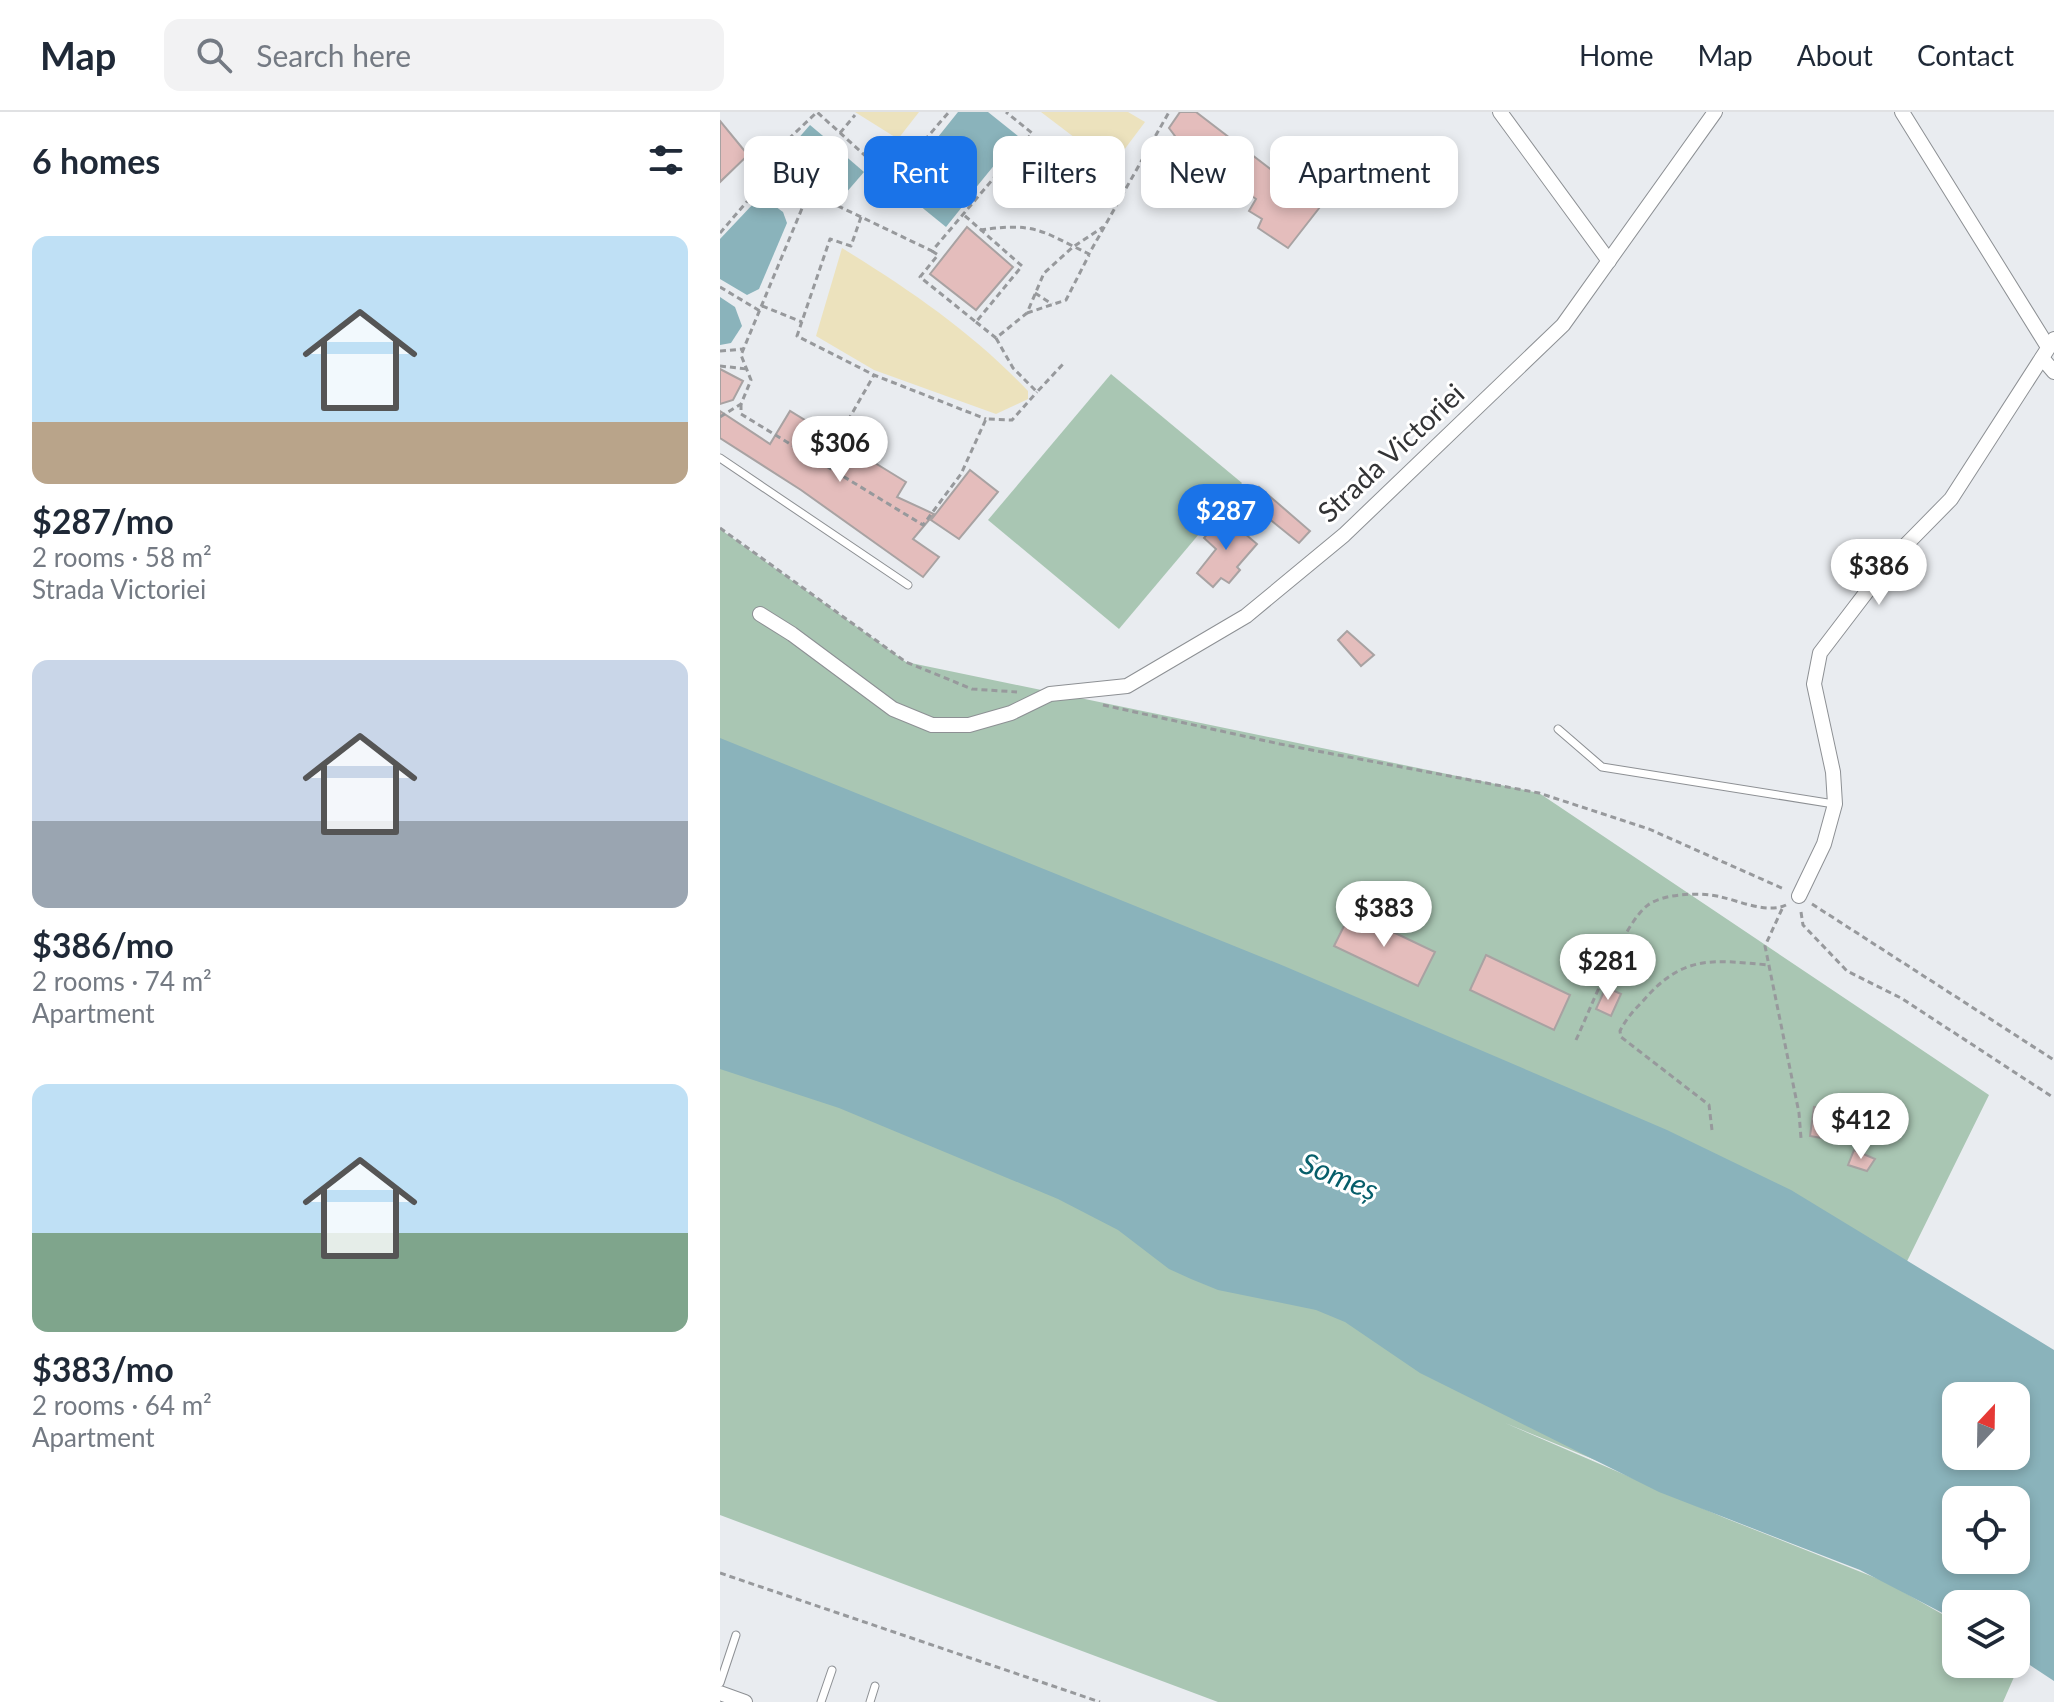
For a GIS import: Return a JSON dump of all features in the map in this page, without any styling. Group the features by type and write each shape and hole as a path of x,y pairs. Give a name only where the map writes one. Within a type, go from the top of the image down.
{"street":[{"path":"1500,112 1609,261"},
{"name":"Strada Victoriei","path":"760,614 893,709 932,725 969,725 1011,713 1050,694 1127,686 1246,616 1344,535 1563,325 1715,112"},
{"path":"1902,112 2048,348 2054,372"},
{"path":"1799,896 1824,844 1835,804 1833,772 1814,684 1820,653 1891,560 1951,499 2048,348"},
{"path":"720,1693 745,1702"}],"lane":[{"path":"720,458 908,585"},
{"path":"1558,729 1602,767 1835,804"},
{"path":"720,1683 736,1635"},
{"path":"821,1702 832,1670"},
{"path":"870,1702 875,1686"}],"path":[{"path":"792,136 817,112 891,179 949,112"},
{"path":"932,251 1032,133 1006,112"},
{"path":"996,338 1027,313 1066,300 1169,112"},
{"path":"840,133 855,115"},
{"path":"720,233 744,205"},
{"path":"741,414 741,404 751,380 741,355 802,208"},
{"path":"842,208 938,255 920,277 996,338 1013,368 1037,392"},
{"path":"963,215 1022,266 976,322"},
{"path":"861,217 851,246 830,239 797,336 874,375 986,419 1012,420 1064,363"},
{"path":"980,230 1032,227 1089,254"},
{"path":"1027,313 1044,273 1073,247 1104,227"},
{"path":"720,287 761,308 802,322"},
{"path":"1035,293 1052,304"},
{"path":"720,351 744,349"},
{"path":"720,366 747,369"},
{"path":"823,464 874,375"},
{"path":"720,417 741,404"},
{"path":"730,408 923,525 961,474 986,419"},
{"path":"720,528 906,662 972,689 1019,692"},
{"path":"1096,704 1280,744 1539,793 1649,829 1799,896 2054,1060"},
{"path":"1576,1040 1628,932 1650,903 1712,894 1765,908 1783,907"},
{"path":"1799,896 1783,907 1765,946 1799,1113 1801,1138"},
{"path":"1799,896 1803,925 1847,971 1901,998 2054,1098"},
{"path":"1712,1130 1709,1105 1621,1037 1620,1031 1651,991 1674,970 1706,962 1769,965"},
{"path":"720,1573 1100,1702"}],"green space":[{"path":"1111,374 1242,483 1119,629 988,520"},
{"path":"720,529 906,662 1539,793 1989,1095 1773,1533 1505,1423 1725,1518 1886,1582 1942,1614 1942,1678 2014,1678 2003,1702 1218,1702 720,1515"}],"sand":[{"path":"855,112 919,112 900,136 893,136"},
{"path":"1041,112 1128,112 1145,122 1125,149 1125,136 1073,136"},
{"path":"842,248 963,331 1028,391 1028,399 996,414 874,370 816,336"}],"water":[{"path":"958,112 988,112 1018,136 993,136 993,167 977,186 977,136 939,136"},
{"path":"810,125 823,136 800,136"},
{"path":"848,158 864,172 848,191"},
{"path":"749,208 778,208 783,212 787,223 759,289 747,295 720,279 720,239"},
{"path":"923,208 961,208 946,227"},
{"path":"720,297 735,307 742,326 731,343 720,345"},
{"name":"Someș","path":"720,738 1284,966 1667,1130 1791,1190 2054,1350 2054,1681 2030,1665 2030,1590 1942,1590 1942,1613 1860,1570 1659,1492 1420,1373 1345,1322 1316,1310 1218,1290 1169,1269 1118,1230 1058,1199 839,1108 720,1069"}],"building":[{"path":"1180,112 1196,112 1227,136 1175,136 1169,128"},
{"path":"720,121 744,150 744,159 720,182"},
{"path":"1254,156 1270,169 1270,208 1319,208 1288,248 1258,228 1262,219 1249,211 1254,208"},
{"path":"967,227 1013,267 976,310 930,274"},
{"path":"720,369 743,381 733,400 720,404"},
{"path":"720,411 770,444 790,411 906,482 897,497 934,514 913,539 939,557 923,577 801,490 720,438"},
{"path":"970,470 998,492 959,539 931,520"},
{"path":"1259,487 1310,531 1299,543 1247,501"},
{"path":"1223,515 1257,544 1237,567 1240,570 1229,583 1221,578 1213,587 1197,573 1216,549 1204,538"},
{"path":"1347,631 1374,655 1361,666 1338,640"},
{"path":"1351,912 1435,952 1418,986 1334,946"},
{"path":"1486,955 1570,995 1554,1030 1470,990"},
{"path":"1606,987 1621,994 1611,1016 1596,1009"},
{"path":"1814,1107 1833,1111 1827,1139 1810,1136"},
{"path":"1854,1150 1875,1159 1867,1171 1848,1165"}]}
